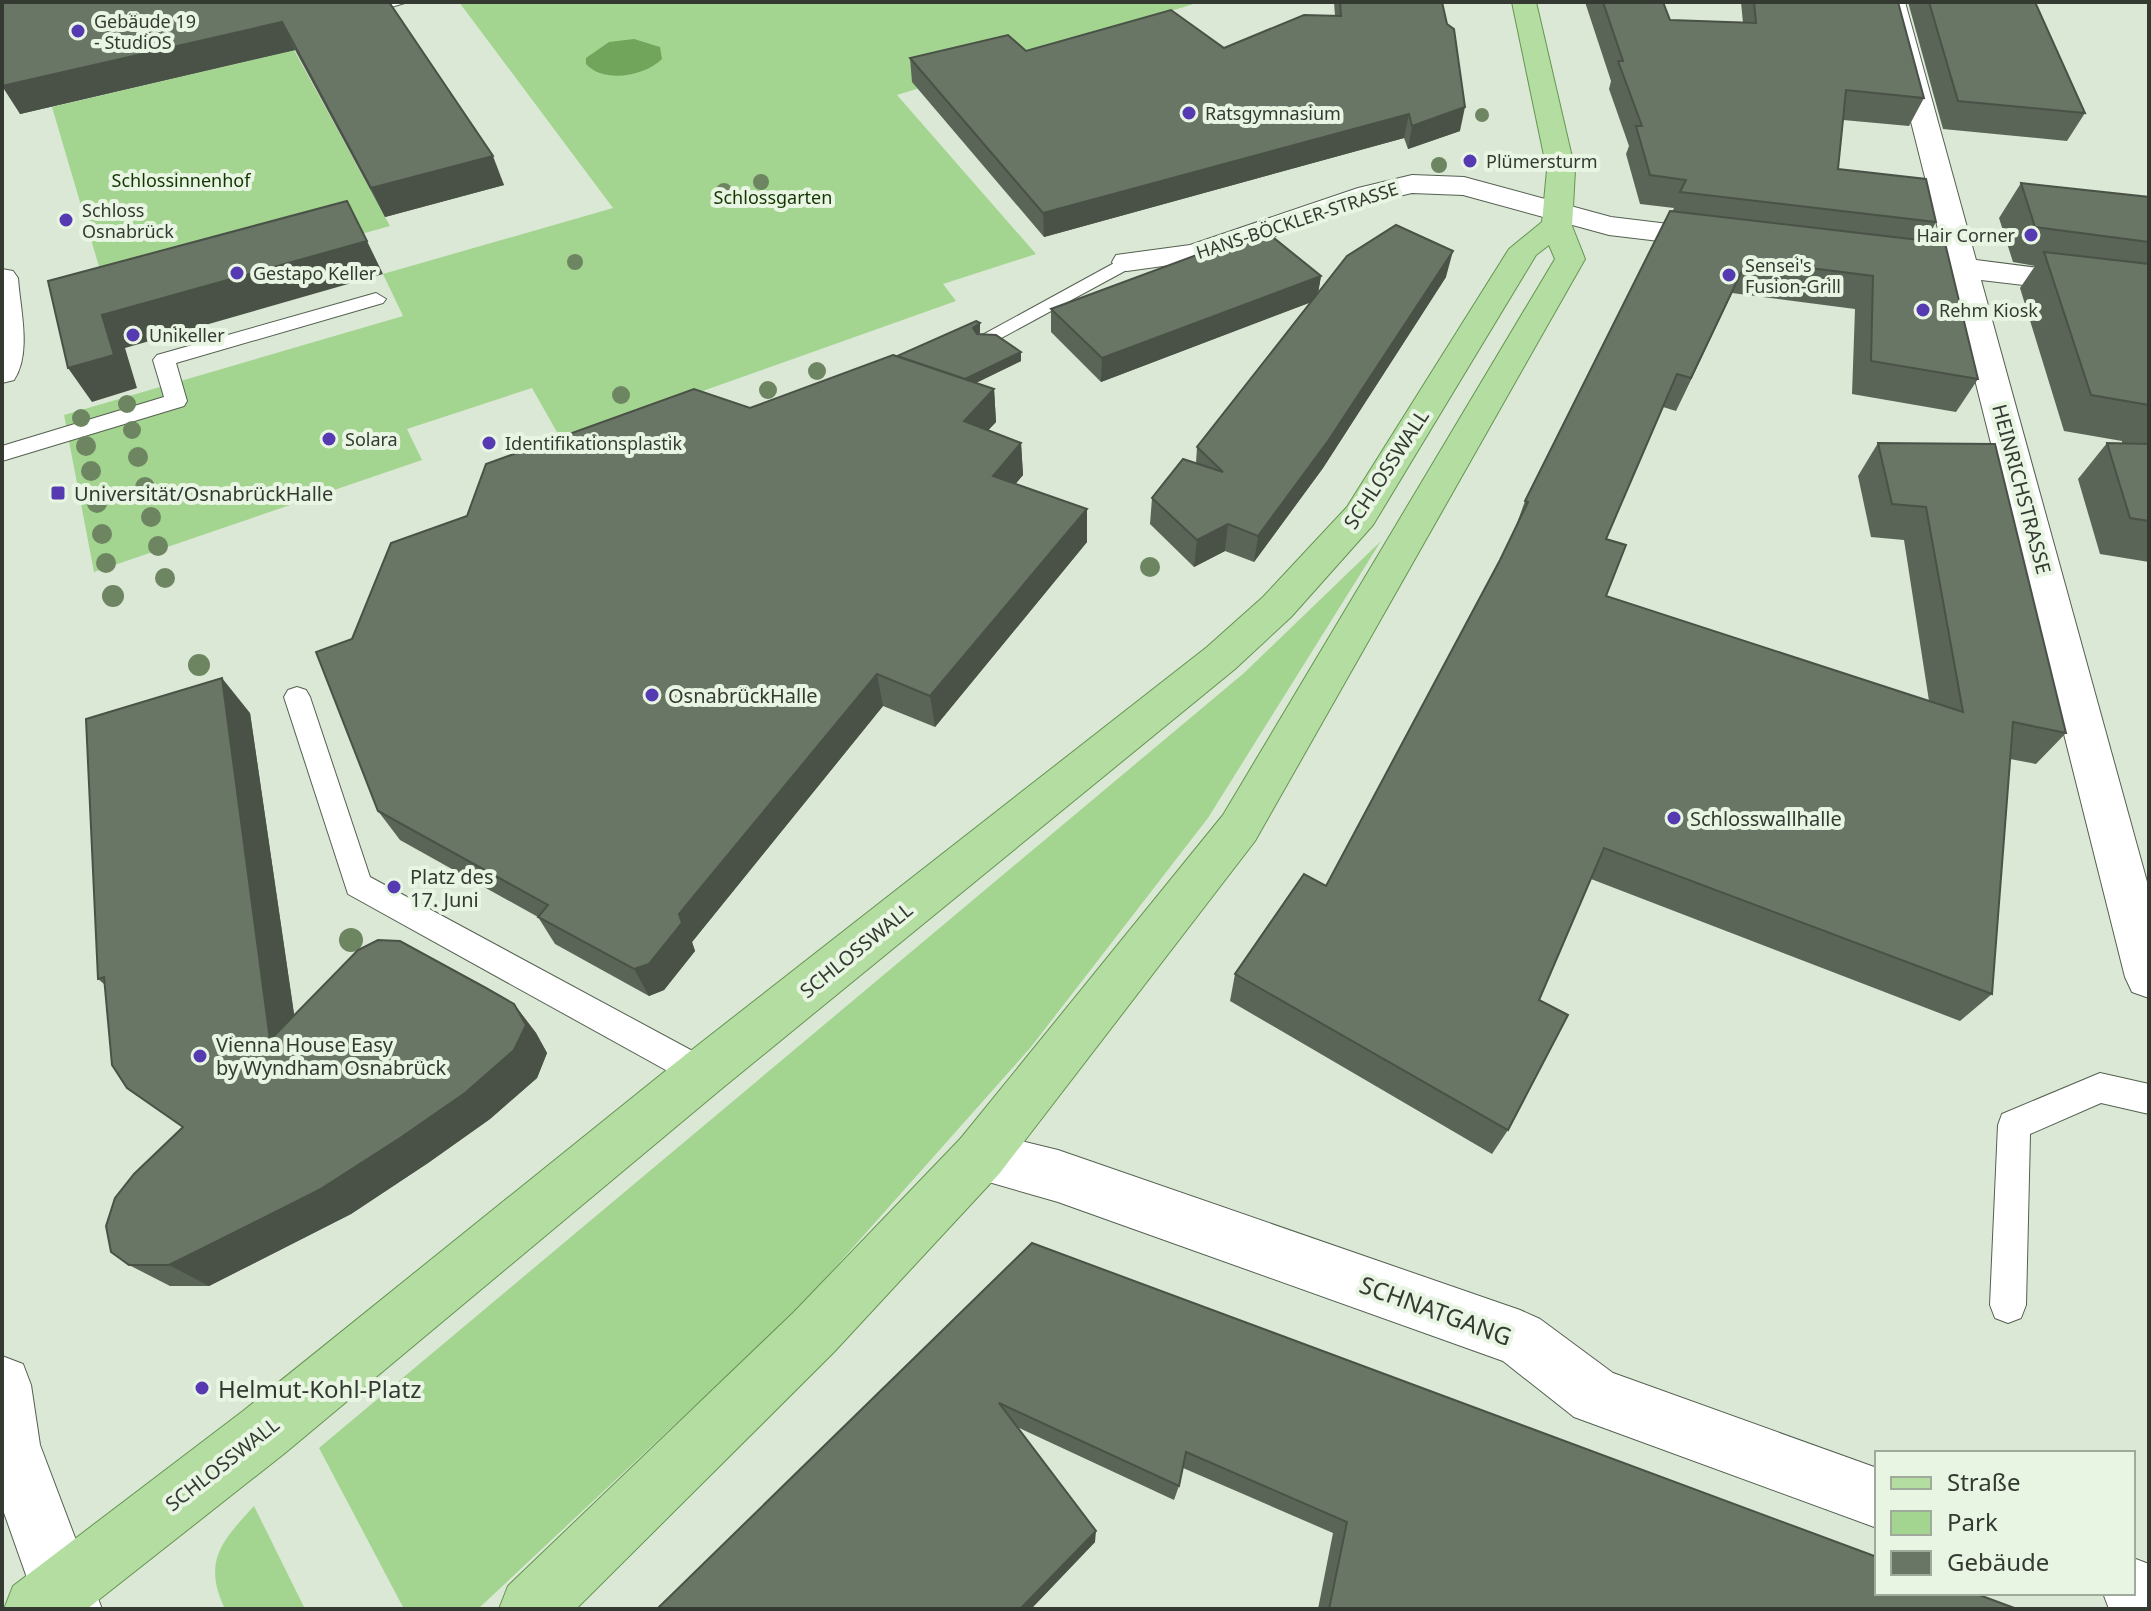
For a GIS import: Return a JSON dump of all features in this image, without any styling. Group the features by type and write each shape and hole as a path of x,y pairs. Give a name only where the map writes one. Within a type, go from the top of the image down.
{"main road":[{"path":"531,1609 814,1332 980,1156 1239,828 1570,259 1559,219 1561,170 1524,2"},
{"name":"SCHLOSSWALL","path":"56,1604 702,1073 1221,658 1277,607 1360,516 1524,249 1559,219"}],"street":[{"name":"HEINRICHSTRASSE","path":"1893,2 2149,977"},
{"name":"HANS-BÖCKLER-STRASSE","path":"1127,262 1195,254 1368,194 1412,184 1464,186 1559,219 1750,243"},
{"path":"1857,255 2149,291"},
{"path":"2,278 7,345 2,373"},
{"name":"SCHNATGANG","path":"980,1156 1058,1176 1520,1339 1595,1396 1875,1497"},
{"path":"2,1385 10,1445 56,1604"}],"lane":[{"path":"344,13 400,2"},
{"path":"987,338 1127,262"},
{"path":"2,454 176,401 164,360 376,299"},
{"path":"297,697 358,885 702,1073"},
{"path":"2008,1305 2014,1125 2100,1088 2149,1099"}],"green space":[{"name":"Schlossgarten","path":"459,2 1200,2 897,95 1036,254 943,284 956,301 562,441 532,388 407,429 422,460 94,572 64,415 403,316 383,274 613,208"},
{"name":"Schlossinnenhof","path":"294,50 390,226 110,304 52,107"},
{"path":"1381,541 1208,818 1031,1047 800,1307 478,1609 404,1609 319,1448 1244,673"},
{"path":"254,1506 305,1609 225,1609 215,1578 219,1553 233,1530"}],"shaded area":[{"path":"634,39 660,47 662,59 645,70 613,76 586,64 586,58 609,42"}],"building":[{"path":"2,2 389,2 493,156 371,188 282,22 2,86"},
{"name":"Ratsgymnasium","path":"1340,2 1442,2 1447,24 1454,29 1465,107 1412,126 1409,114 1043,213 910,58 1008,35 1026,51 1171,10 1224,48 1304,15 1341,16"},
{"path":"1603,2 1663,2 1670,20 1756,23 1754,2 1898,2 1924,98 1846,90 1838,169 1926,179 1936,222 1680,192 1686,180 1650,175 1636,126 1642,126 1618,61 1623,61"},
{"path":"1929,2 2035,2 2085,113 1958,101"},
{"path":"2021,183 2149,197 2149,242 2035,227"},
{"path":"347,201 367,241 102,315 114,355 68,368 48,281"},
{"name":"Schlosswallhalle","path":"1670,211 1945,243 1978,379 1871,361 1873,276 1747,260 1691,378 1677,374 1606,539 1626,545 1606,596 1963,712 1926,507 1892,504 1878,443 1995,444 2066,733 2013,722 1992,994 1604,848 1539,1000 1568,1015 1508,1130 1235,974 1304,874 1326,886 1500,560 1528,502 1525,501"},
{"path":"1396,225 1453,251 1328,441 1258,536 1228,524 1197,540 1152,498 1183,459 1223,472 1197,447 1347,256"},
{"path":"1264,230 1321,276 1102,358 1051,309"},
{"path":"2044,252 2149,264 2149,405 2091,395"},
{"path":"976,321 980,323 973,328 977,334 996,335 1021,352 965,379 897,356"},
{"name":"OsnabrückHalle","path":"893,355 994,389 964,421 1021,443 993,476 1087,509 930,696 877,674 679,914 682,923 649,964 634,969 538,917 548,905 378,811 316,652 352,639 391,543 467,516 486,464 694,389 750,408"},
{"path":"2149,434 2149,521 2130,518 2107,443 2148,444"},
{"path":"222,678 270,1040 358,950 378,940 400,941 514,1004 526,1025 514,1050 465,1093 319,1190 169,1265 129,1265 111,1252 106,1226 115,1198 134,1174 183,1127 127,1088 112,1065 104,977 98,979 86,719"},
{"path":"1032,1243 1875,1556 1875,1595 1979,1595 2017,1609 1329,1609 1347,1522 1186,1452 1179,1486 999,1403 1096,1531 1020,1609 657,1609"}],"place":[{"name":"Gebäude 19 - StudiOS","path":"78,31"},
{"name":"Ratsgymnasium","path":"1189,113"},
{"name":"Plümersturm","path":"1470,161"},
{"name":"Schloss Osnabrück","path":"66,220"},
{"name":"Hair Corner","path":"2031,235"},
{"name":"Gestapo Keller","path":"237,273"},
{"name":"Sensei's Fusion-Grill","path":"1729,275"},
{"name":"Rehm Kiosk","path":"1923,310"},
{"name":"Unikeller","path":"133,335"},
{"name":"Solara","path":"329,439"},
{"name":"Identifikationsplastik","path":"489,443"},
{"name":"Universität/OsnabrückHalle","path":"58,493"},
{"name":"OsnabrückHalle","path":"652,695"},
{"name":"Schlosswallhalle","path":"1674,818"},
{"name":"Platz des 17. Juni","path":"394,887"},
{"name":"Vienna House Easy by Wyndham Osnabrück","path":"200,1056"},
{"name":"Helmut-Kohl-Platz","path":"202,1388"}]}
